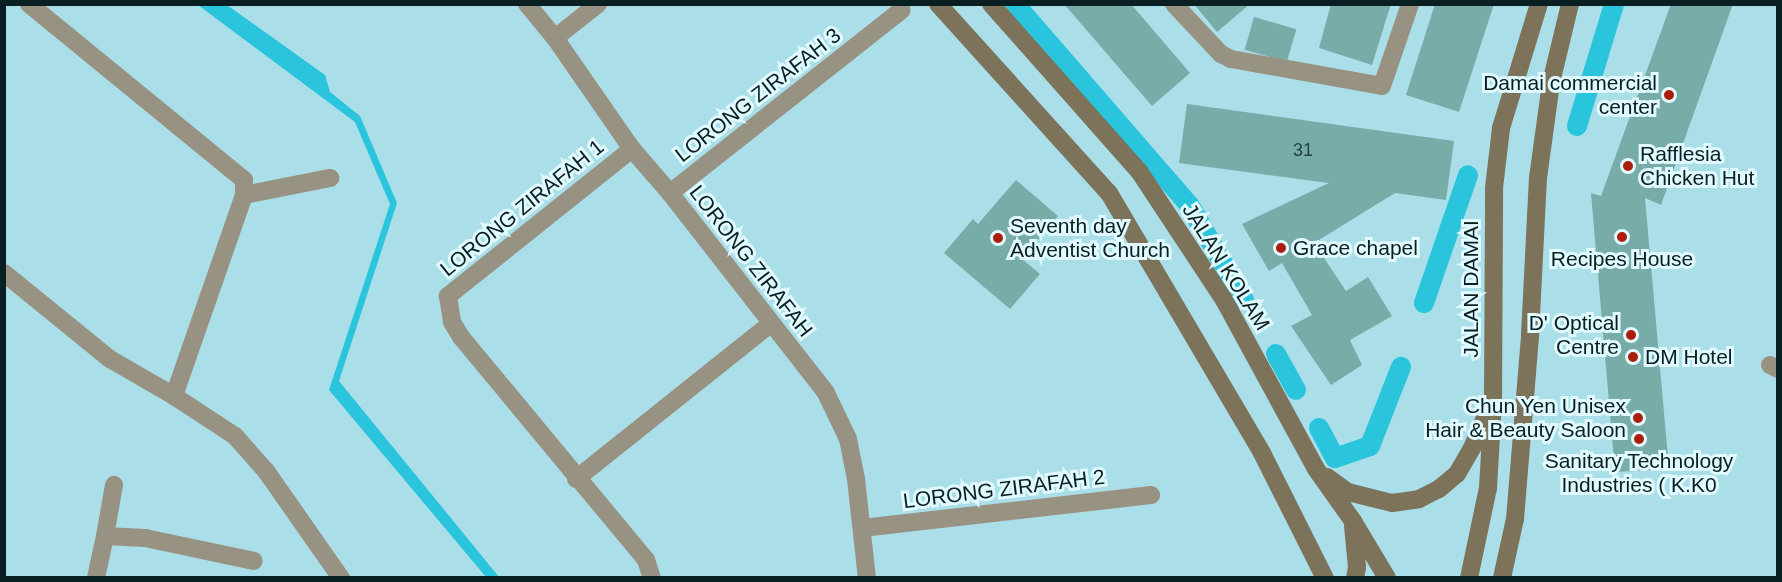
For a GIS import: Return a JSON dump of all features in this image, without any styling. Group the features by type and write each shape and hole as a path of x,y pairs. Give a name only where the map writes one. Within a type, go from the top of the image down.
{"main road":[{"path":"938,4 1108,193 1287,498 1318,573"},
{"name":"JALAN KOLAM","path":"991,4 1139,171 1224,300 1316,469 1353,521 1387,578"},
{"name":"JALAN DAMAI","path":"1469,578 1488,488 1493,400 1496,168 1501,128 1539,4"},
{"path":"1512,578 1530,335 1538,178 1551,83 1570,4"},
{"path":"1316,469 1348,492 1392,503 1419,499 1439,489 1457,474 1473,447 1493,400"},
{"path":"1502,578 1515,519"},
{"path":"1353,521 1358,567 1355,578"}],"street":[{"path":"29,4 244,180 244,195 174,396"},
{"name":"LORONG ZIRAFAH","path":"527,4 555,38 632,149 670,193 826,393 848,439 862,528 867,578"},
{"path":"555,38 598,4"},
{"path":"1174,4 1221,54 1231,59 1382,87 1410,4"},
{"name":"LORONG ZIRAFAH 3","path":"670,193 902,10"},
{"name":"LORONG ZIRAFAH 1","path":"632,149 448,296 452,322 461,337 576,479 646,560 652,578"},
{"path":"244,195 330,178"},
{"path":"4,273 110,359 174,396 235,436 266,471 341,578"},
{"path":"576,479 770,324"},
{"path":"96,578 114,485"},
{"name":"LORONG ZIRAFAH 2","path":"862,528 1151,495"},
{"path":"105,536 145,538 254,561"}],"water":[{"path":"198,5 227,5 325,75 330,92 360,116 397,203 339,381 499,577 486,577 329,390 390,204 355,122"}],"building":[{"path":"1064,4 1131,4 1190,73 1152,106"},
{"path":"1194,4 1250,4 1217,32"},
{"path":"1331,4 1391,4 1372,65 1319,48"},
{"path":"1435,4 1494,4 1459,112 1406,95"},
{"path":"1671,4 1733,4 1661,205 1645,198 1669,469 1615,472 1591,193 1601,196"},
{"path":"1254,17 1296,29 1287,62 1245,50"},
{"path":"1187,104 1454,141 1446,200 1395,193 1314,243 1346,291 1368,277 1392,316 1350,340 1362,365 1331,385 1291,326 1312,315 1282,263 1269,271 1242,224 1329,183 1179,163"},
{"name":"Seventh day Adventist Church","path":"1016,180 1058,216 1022,259 1040,274 1010,309 944,253 973,219 978,224"}],"waterway":[{"path":"1015,4 1190,206 1244,300"},
{"path":"1577,126 1614,4"},
{"path":"1424,303 1468,175"},
{"path":"1276,354 1296,390"},
{"path":"1319,428 1335,458 1370,446 1401,367"}],"place":[{"name":"Damai commercial center","path":"1669,95"},
{"name":"Rafflesia Chicken Hut","path":"1628,166"},
{"name":"Recipes House","path":"1622,237"},
{"name":"Seventh day Adventist Church","path":"998,238"},
{"name":"Grace chapel","path":"1281,248"},
{"name":"D' Optical Centre","path":"1631,335"},
{"name":"DM Hotel","path":"1633,357"},
{"name":"Chun Yen Unisex Hair & Beauty Saloon","path":"1638,418"},
{"name":"Sanitary Technology Industries ( K.K0","path":"1639,439"}]}
